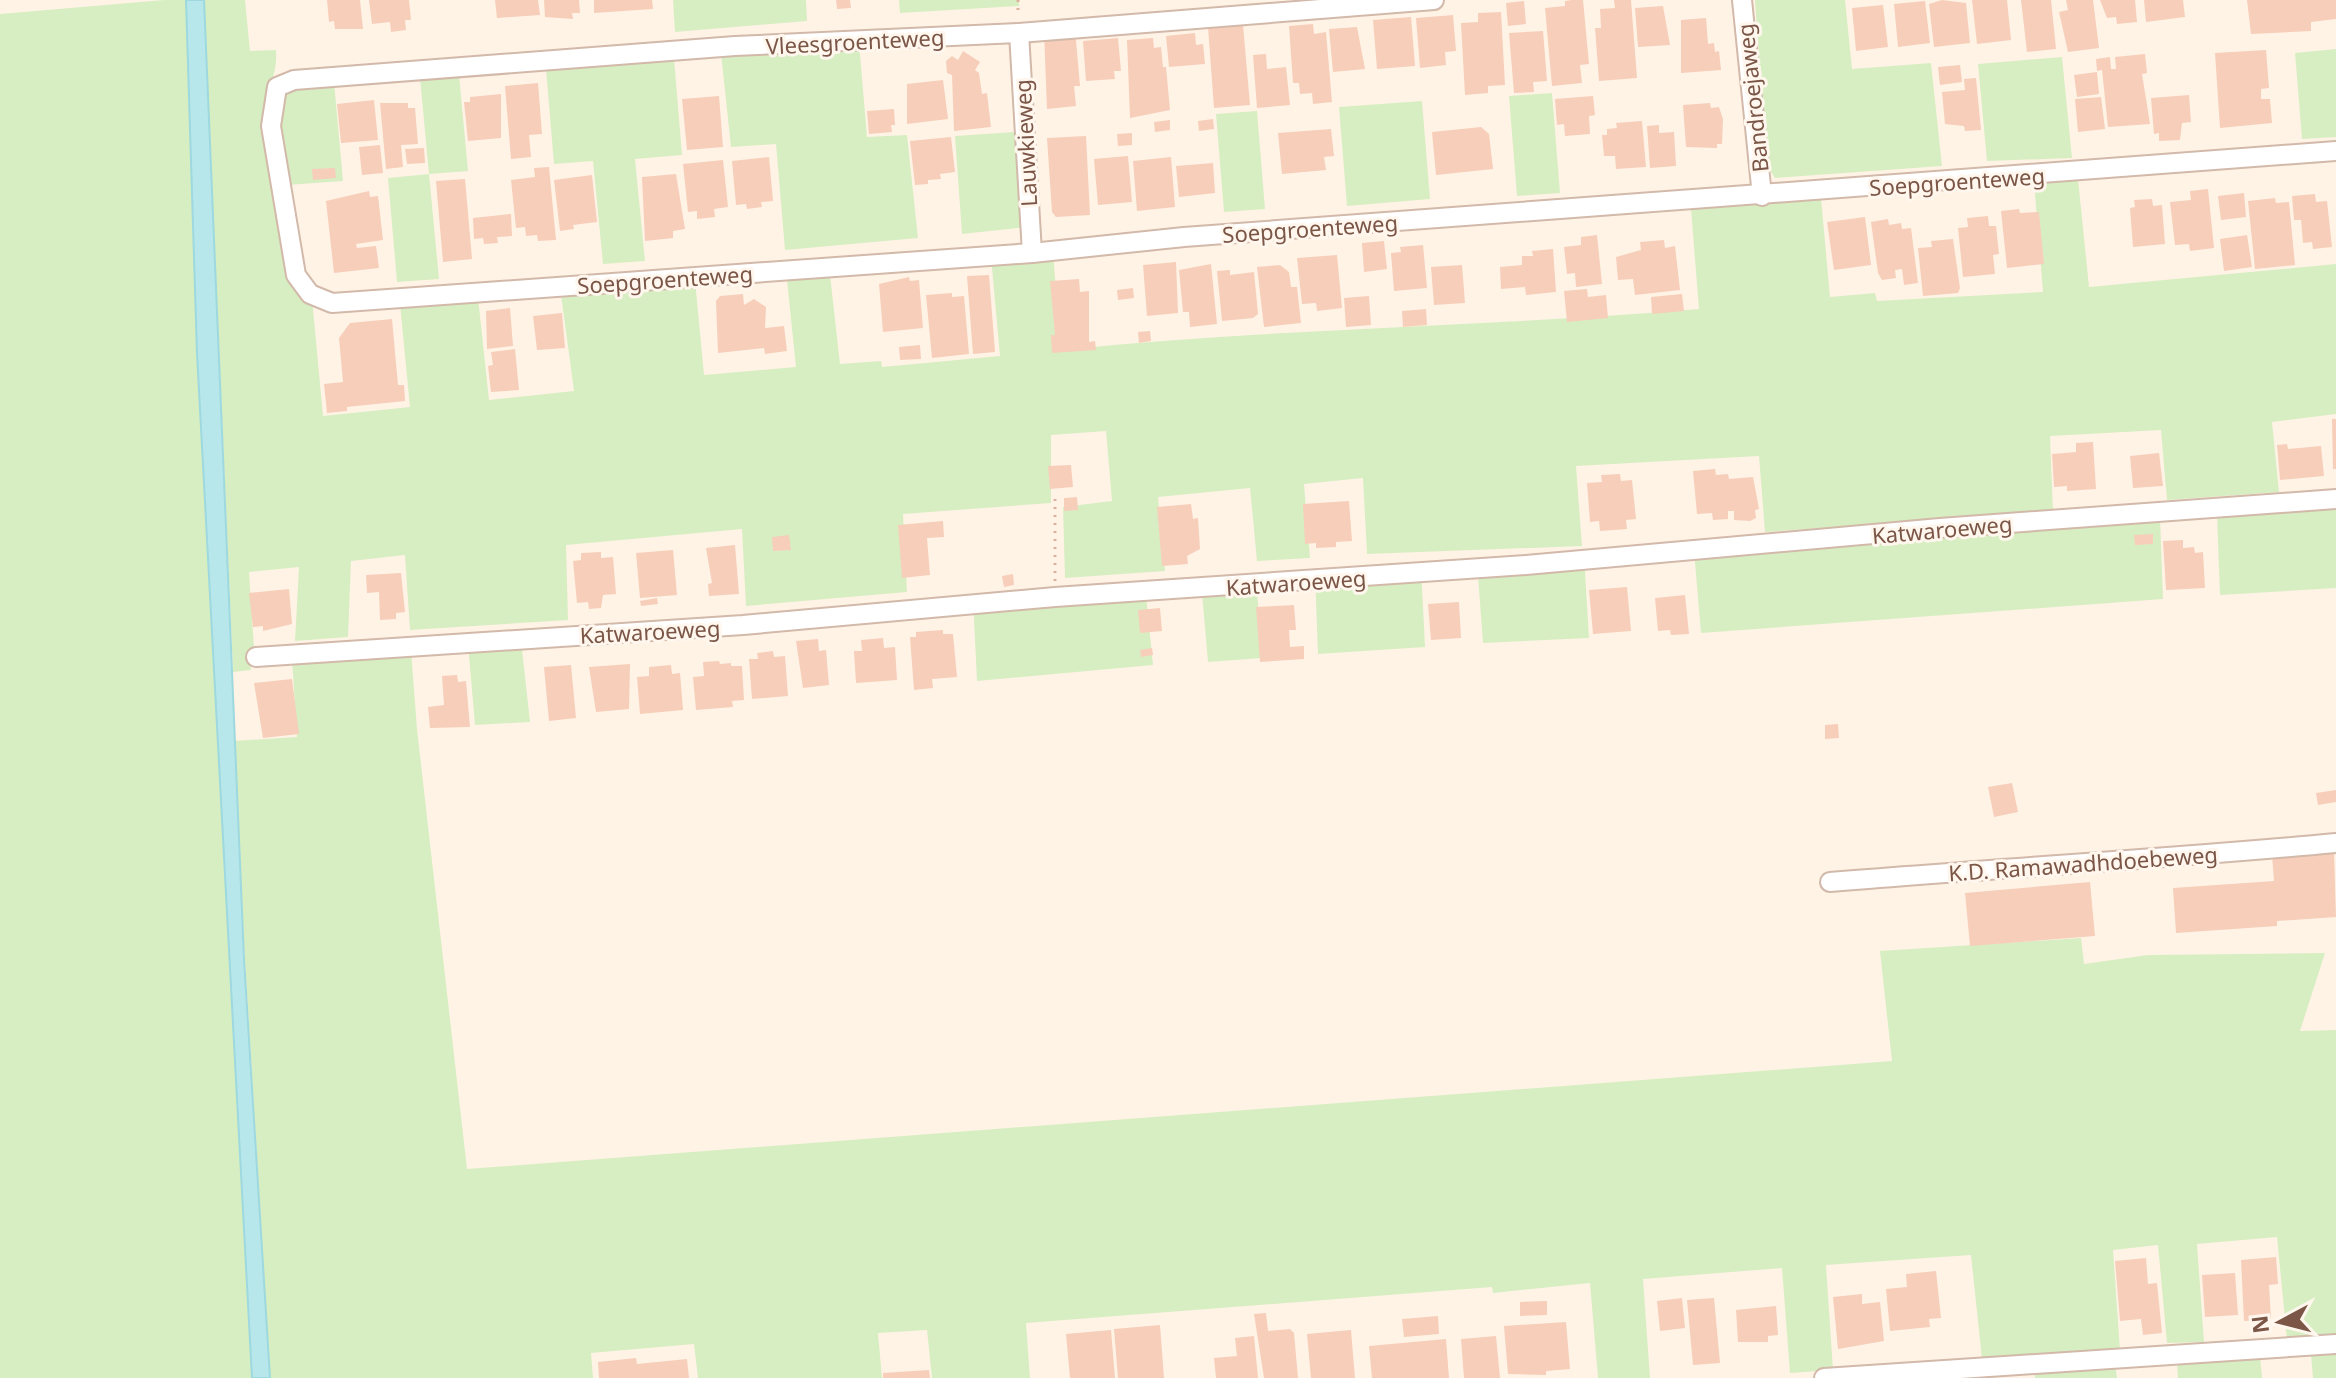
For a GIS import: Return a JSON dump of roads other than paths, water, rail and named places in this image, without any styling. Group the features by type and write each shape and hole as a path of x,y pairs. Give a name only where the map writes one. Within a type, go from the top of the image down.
{"street":[{"name":"Vleesgroenteweg","path":"296,275 271,126 277,87 294,80 735,46 1019,33 1434,0"},
{"name":"Bandroejaweg","path":"1742,0 1762,196"},
{"name":"Lauwkieweg","path":"1019,33 1032,253"},
{"name":"Soepgroenteweg","path":"296,275 310,294 332,303 1032,253 1184,237 2336,151"},
{"name":"Katwaroeweg","path":"256,657 743,625 1055,597 1526,565 1940,528 2336,499"},
{"name":"K.D. Ramawadhdoebeweg","path":"1830,882 2034,864 2167,859 2336,843"},
{"path":"1824,1378 2336,1344"}],"water":[{"path":"186,0 204,0 244,959 270,1378 252,1378 197,353"}]}
